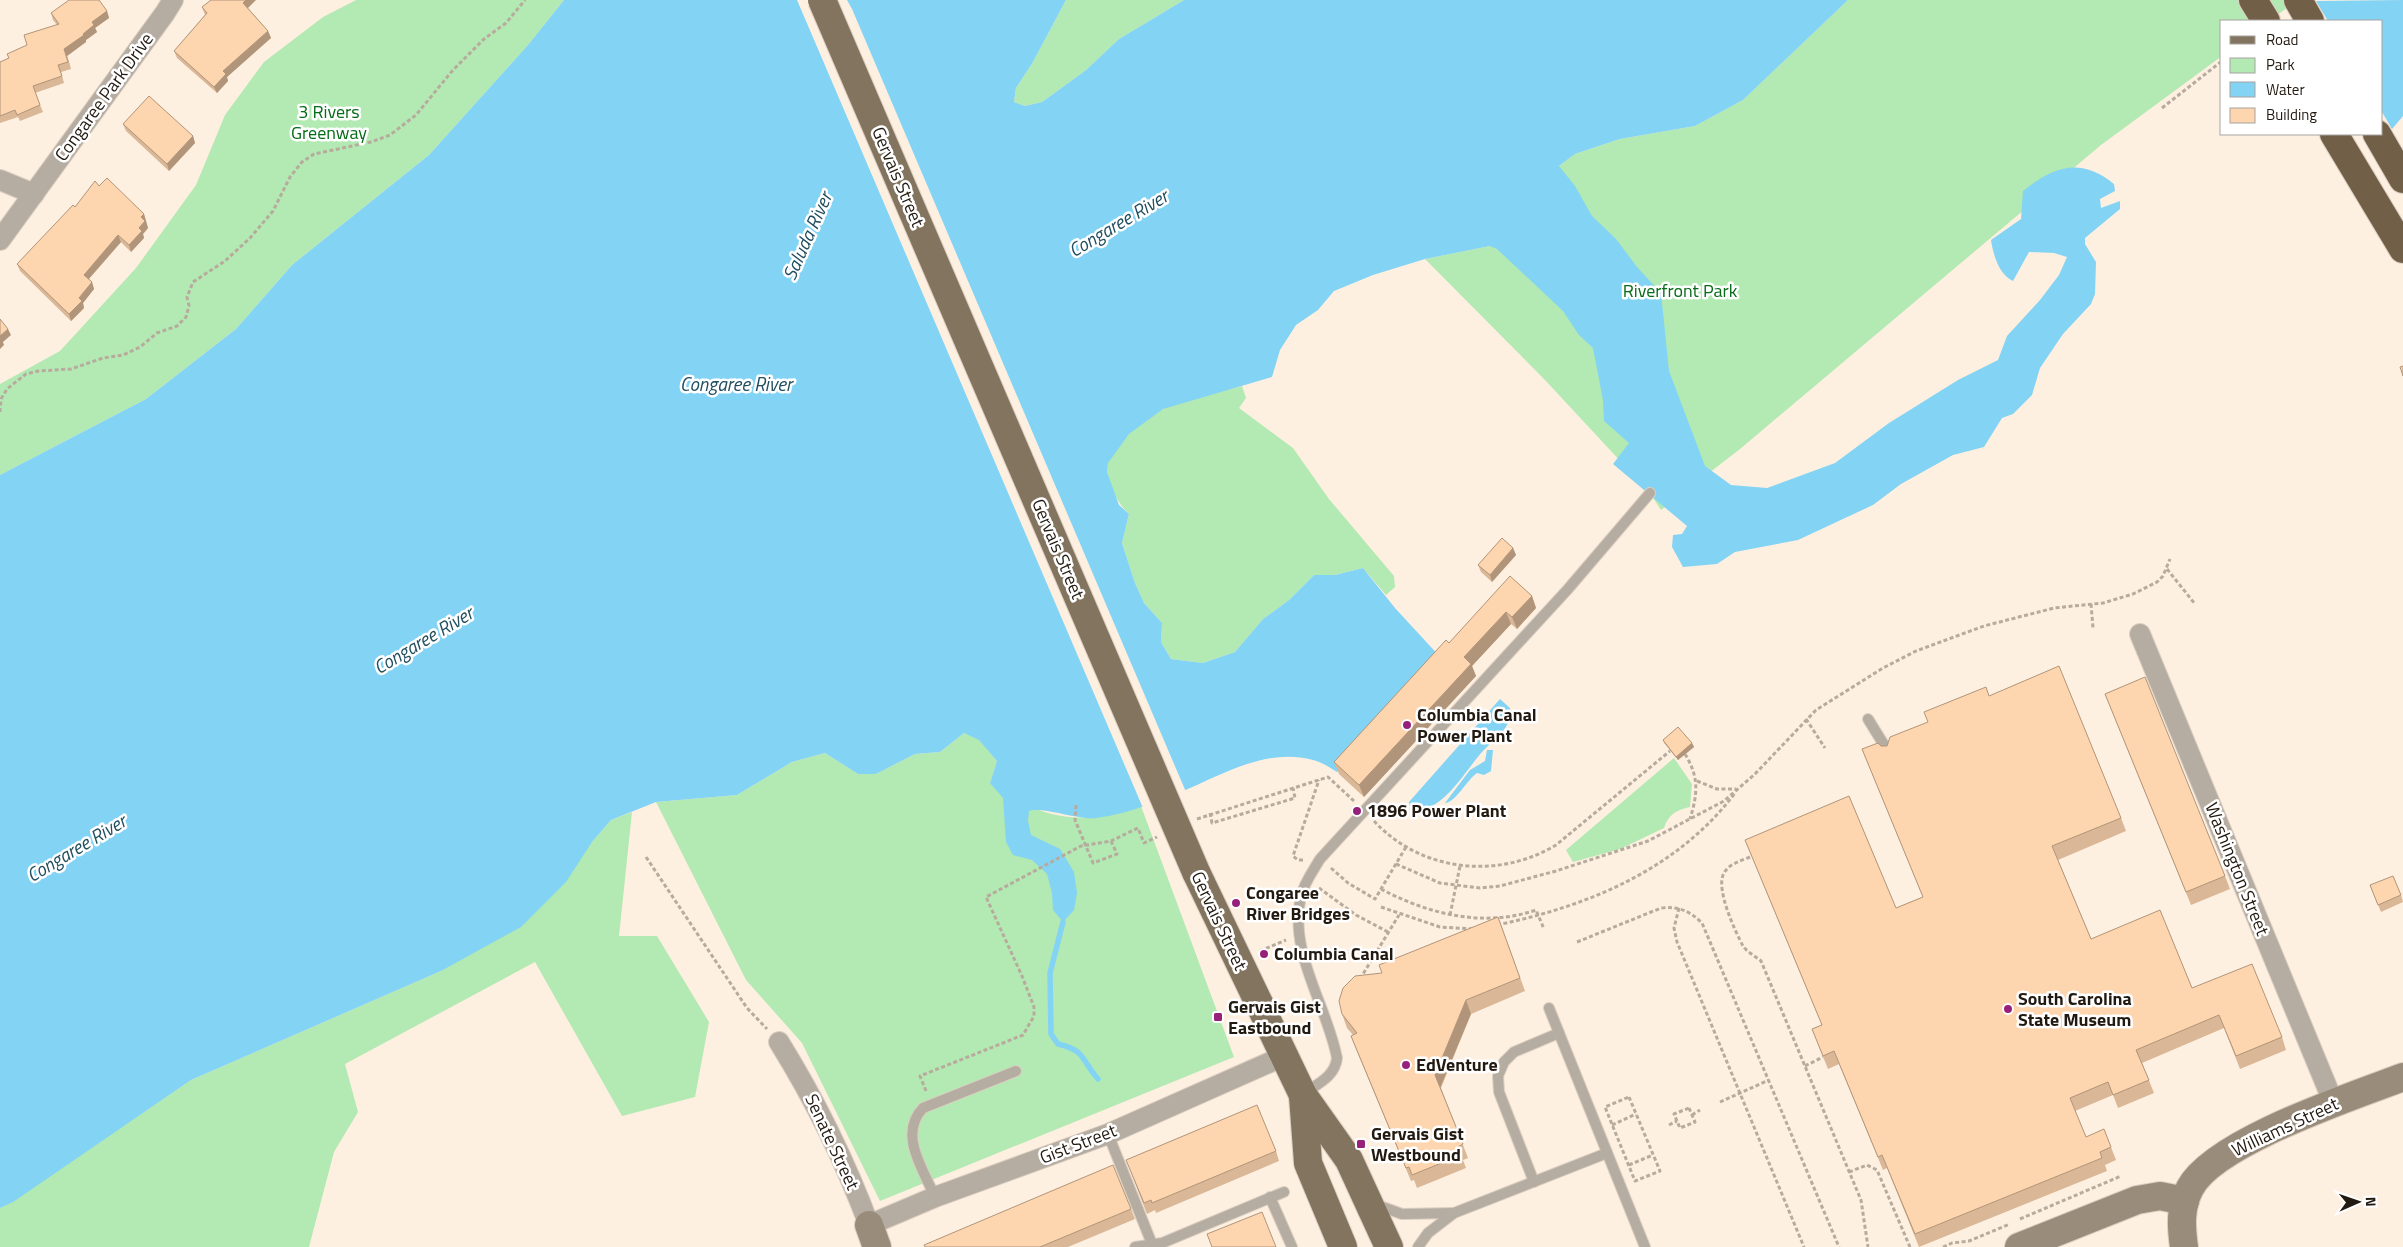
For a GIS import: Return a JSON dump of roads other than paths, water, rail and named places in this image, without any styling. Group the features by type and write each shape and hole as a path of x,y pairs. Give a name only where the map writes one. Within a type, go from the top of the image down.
{"highway":[{"path":"2253,0 2265,20"},
{"path":"2298,0 2309,20"},
{"path":"2335,135 2403,248"},
{"path":"2378,135 2403,179"}],"main road":[{"name":"Gervais Street","path":"822,0 1196,872 1303,1095 1349,1160 1389,1247"},
{"name":"Gervais Street","path":"1303,1095 1308,1163 1343,1247"}],"street":[{"name":"Congaree Park Drive","path":"0,240 166,13 172,0"},
{"path":"0,180 34,194"},
{"name":"Washington Street","path":"2140,634 2334,1104"},
{"name":"Senate Street","path":"779,1042 801,1078 845,1166 873,1236"},
{"name":"Gist Street","path":"873,1236 935,1197 1108,1134 1284,1056"},
{"name":"Williams Street","path":"2184,1247 2181,1227 2185,1201 2197,1177 2218,1159 2247,1141 2403,1077"},
{"path":"2019,1247 2137,1200 2160,1196 2185,1201"}],"lane":[{"path":"1303,1095 1331,1074 1336,1067 1337,1058 1316,999 1298,924 1301,896 1320,859 1487,679 1568,589 1650,493"},
{"path":"1868,719 1889,754"},
{"path":"1549,1008 1645,1247"},
{"path":"1534,1182 1499,1092 1498,1076 1504,1062 1514,1052 1558,1033"},
{"path":"935,1197 912,1142 911,1129 915,1116 923,1108 1016,1071"},
{"path":"1108,1134 1145,1246 1162,1243 1284,1192"},
{"path":"1418,1247 1428,1233 1454,1213 1607,1153"},
{"path":"1270,1197 1292,1247"},
{"path":"1366,1197 1394,1213 1414,1216 1454,1213"}],"water":[{"name":"Congaree River","path":"564,0 1066,0 1033,62 1016,88 1014,102 1025,106 1042,102 1086,70 1119,39 1184,0 1848,0 1743,100 1695,126 1620,139 1575,154 1559,166 1575,186 1592,216 1616,239 1637,267 1661,293 1669,371 1705,466 1731,485 1767,488 1835,463 1889,423 1958,380 1998,360 2007,336 2040,300 2059,275 2067,257 2054,253 2029,252 2013,281 2000,269 1991,240 2021,219 2023,191 2034,182 2068,168 2090,170 2114,184 2115,191 2100,199 2101,208 2120,201 2120,209 2085,238 2085,244 2096,262 2095,294 2091,304 2063,334 2040,368 2032,395 2013,414 2002,418 1984,447 1953,455 1901,484 1873,505 1798,540 1735,552 1717,564 1683,567 1672,547 1673,535 1682,534 1687,526 1613,464 1629,443 1604,421 1603,400 1593,348 1579,335 1563,311 1497,249 1490,246 1425,259 1373,275 1334,291 1318,310 1296,325 1280,350 1272,377 1163,409 1129,434 1108,463 1107,472 1119,505 1129,514 1122,543 1135,583 1144,603 1162,623 1161,642 1171,659 1203,663 1235,652 1263,619 1289,600 1314,575 1335,575 1363,568 1395,608 1442,659 1337,772 1313,760 1283,757 1254,762 1239,767 1148,805 1109,816 1088,818 1042,810 1029,811 1028,821 1031,835 1060,849 1074,872 1077,893 1074,910 1063,922 1053,910 1052,893 1047,874 1032,860 1013,855 1006,842 1003,798 990,783 997,761 979,740 964,733 940,752 915,754 876,774 858,774 825,753 792,762 737,795 656,802 611,820 592,842 566,882 521,927 441,971 191,1080 13,1202 0,1208 0,475 146,399 236,329 292,265 429,155 528,45"},
{"path":"2403,0 2403,116 2392,129 2383,114 2383,20 2327,20 2316,1"},
{"path":"1500,699 1510,708 1509,721 1503,732 1482,752 1447,795 1428,808 1418,811 1410,806 1409,802"},
{"path":"1487,750 1493,750 1491,771 1484,775 1477,773 1453,799 1445,803 1470,770 1485,761"}],"waterway":[{"path":"1063,922 1050,973 1051,1034 1058,1044 1079,1053 1098,1079"}],"place":[{"name":"Columbia Canal Power Plant","path":"1407,725"},
{"name":"1896 Power Plant","path":"1357,811"},
{"name":"Congaree River Bridges","path":"1236,903"},
{"name":"Columbia Canal","path":"1264,954"},
{"name":"South Carolina State Museum","path":"2008,1009"},
{"name":"Gervais Gist Eastbound","path":"1218,1017"},
{"name":"EdVenture","path":"1406,1065"},
{"name":"Gervais Gist Westbound","path":"1361,1144"}],"park label":[{"name":"3 Rivers Greenway","path":"329,122"},
{"name":"Riverfront Park","path":"1680,291"}],"water label":[{"name":"Saluda River","path":"807,236"}]}
